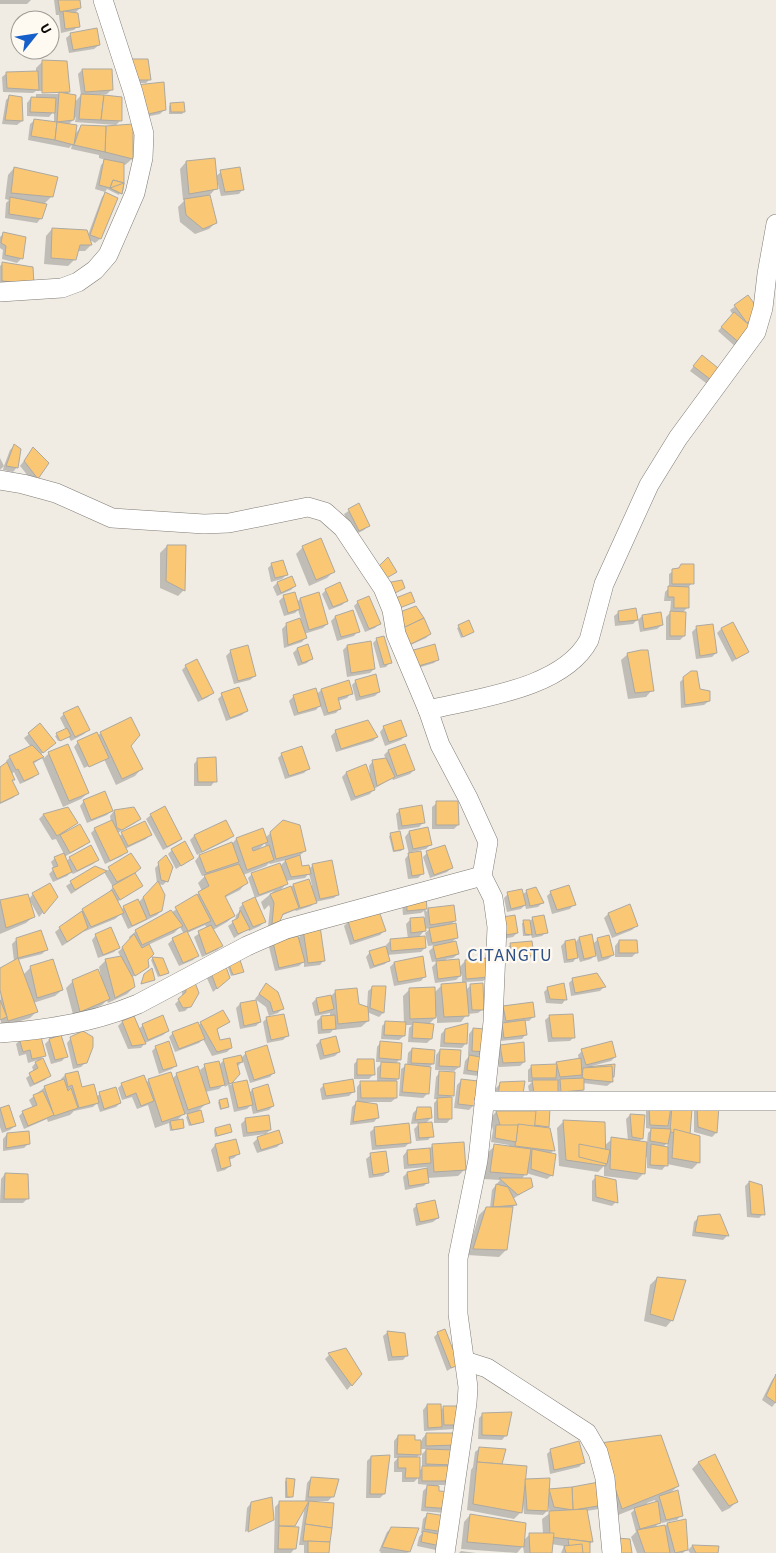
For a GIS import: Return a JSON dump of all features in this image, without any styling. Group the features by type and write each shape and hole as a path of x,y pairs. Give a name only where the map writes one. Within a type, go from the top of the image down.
{"street":[{"path":"0,292 62,288 78,282 95,270 108,255 135,193 143,158 144,134 133,92 103,0"},
{"path":"428,710 507,692 537,682 563,668 586,646 604,584 649,485 678,438 756,332 763,308 776,224"},
{"path":"0,480 56,493 112,518 122,519 204,524 229,523 308,507 326,512 343,528 383,588 392,610 396,634 428,710 440,745 468,798 488,842 482,876 493,898 497,926 492,1022 478,1160 458,1258 458,1314 468,1387 445,1553"},
{"path":"0,1033 90,1020 120,1012 247,946 286,929 482,876"},
{"path":"484,1101 776,1101"},
{"path":"465,1361 487,1368 587,1434 598,1452 605,1478 612,1553"}],"building":[{"path":"58,0 80,0 81,8 60,12"},
{"path":"63,11 78,13 80,27 65,29"},
{"path":"97,28 100,45 73,50 70,33"},
{"path":"127,59 148,59 151,80 133,80"},
{"path":"42,60 67,61 70,92 42,93"},
{"path":"82,69 112,69 113,90 85,92"},
{"path":"38,71 39,90 7,88 6,72"},
{"path":"164,82 166,110 144,115 136,85"},
{"path":"59,92 76,95 74,120 57,122"},
{"path":"81,94 104,95 101,120 79,119"},
{"path":"9,95 22,97 23,121 5,120"},
{"path":"104,95 122,97 122,121 101,120"},
{"path":"31,97 56,98 55,113 30,112"},
{"path":"184,102 185,112 171,112 170,103"},
{"path":"34,119 57,122 55,140 31,136"},
{"path":"57,122 77,125 74,145 55,140"},
{"path":"133,124 133,159 105,152 106,126"},
{"path":"81,125 106,126 105,152 74,145"},
{"path":"215,158 218,189 189,194 186,161"},
{"path":"104,159 124,163 124,183 113,180 110,188 99,185"},
{"path":"14,167 58,177 53,197 11,193"},
{"path":"240,167 244,190 225,192 220,170"},
{"path":"113,180 124,183 122,194 110,188"},
{"path":"124,183 122,194 110,188"},
{"path":"105,192 118,198 101,239 90,235"},
{"path":"210,195 217,223 203,229 186,215 184,199"},
{"path":"10,197 47,204 42,219 9,214"},
{"path":"52,228 87,230 92,245 80,245 76,260 51,258"},
{"path":"3,232 26,237 23,259 5,255 6,246 1,243"},
{"path":"2,262 33,267 34,284 2,281"},
{"path":"748,295 761,313 747,323 734,305"},
{"path":"734,312 755,330 742,345 721,327"},
{"path":"702,355 723,372 715,383 693,366"},
{"path":"14,444 21,449 18,468 6,466"},
{"path":"33,447 49,463 38,479 24,461"},
{"path":"359,503 370,526 359,531 348,509"},
{"path":"321,538 335,572 316,580 302,546"},
{"path":"167,545 186,545 185,591 166,581"},
{"path":"388,557 397,572 385,579 378,567"},
{"path":"283,560 288,575 275,578 271,563"},
{"path":"681,564 694,564 694,584 672,584 672,569 679,568"},
{"path":"292,576 296,586 281,593 277,582"},
{"path":"402,580 405,588 391,595 386,583"},
{"path":"340,582 348,601 333,607 325,589"},
{"path":"668,586 689,587 689,608 674,608 674,597 668,597"},
{"path":"295,592 300,609 288,613 283,595"},
{"path":"319,592 328,624 309,630 300,598"},
{"path":"411,592 415,602 397,609 393,599"},
{"path":"369,596 381,624 369,629 357,601"},
{"path":"416,606 424,618 401,629 397,613"},
{"path":"636,608 638,620 619,622 618,611"},
{"path":"353,610 360,632 341,637 335,616"},
{"path":"670,611 686,612 685,636 670,636"},
{"path":"661,612 663,625 644,629 642,615"},
{"path":"300,618 307,638 288,645 286,623"},
{"path":"424,618 431,634 409,645 401,629"},
{"path":"469,620 474,632 463,637 458,625"},
{"path":"733,622 749,652 736,659 721,628"},
{"path":"713,624 717,653 700,656 696,626"},
{"path":"384,636 392,663 384,665 376,638"},
{"path":"371,641 375,669 351,673 347,645"},
{"path":"308,644 313,659 302,663 297,648"},
{"path":"435,644 439,660 415,667 410,651"},
{"path":"248,645 256,676 238,681 230,650"},
{"path":"648,650 654,691 635,693 627,653"},
{"path":"197,659 214,693 202,699 185,665"},
{"path":"691,671 697,671 700,689 710,691 710,701 685,705 683,677"},
{"path":"376,674 380,692 360,697 355,680"},
{"path":"349,680 353,694 338,698 341,709 328,713 321,689"},
{"path":"239,687 248,711 230,718 221,693"},
{"path":"316,688 321,706 298,713 293,695"},
{"path":"78,706 90,730 75,737 63,713"},
{"path":"131,717 140,735 131,746 143,769 122,779 100,732"},
{"path":"368,720 378,737 341,749 335,730"},
{"path":"401,720 407,736 389,742 383,726"},
{"path":"40,723 56,743 43,753 28,733"},
{"path":"67,728 71,736 60,741 56,733"},
{"path":"97,732 109,758 89,767 77,741"},
{"path":"68,744 89,793 69,801 48,752"},
{"path":"405,744 415,770 397,776 388,750"},
{"path":"32,745 44,757 33,762 39,774 24,781 9,756"},
{"path":"302,746 310,769 289,776 281,753"},
{"path":"216,757 217,782 198,782 197,758"},
{"path":"386,758 395,777 377,786 372,760"},
{"path":"7,762 15,780 12,780 19,794 0,803 0,767"},
{"path":"366,764 375,790 355,797 346,772"},
{"path":"105,791 113,811 91,820 83,800"},
{"path":"436,801 458,801 459,825 436,825"},
{"path":"422,805 425,823 402,826 399,809"},
{"path":"165,806 182,839 167,847 150,814"},
{"path":"68,807 78,823 57,836 43,814"},
{"path":"134,807 141,819 122,830 117,828 114,810"},
{"path":"112,820 128,852 110,861 94,828"},
{"path":"226,820 234,836 202,852 194,835"},
{"path":"283,820 300,825 306,851 276,859 270,832"},
{"path":"145,821 152,835 128,846 121,832"},
{"path":"80,824 90,842 70,853 60,835"},
{"path":"428,827 432,845 413,849 409,831"},
{"path":"263,828 268,842 252,848 253,851 269,845 274,860 247,870 236,838"},
{"path":"400,831 404,849 394,851 390,833"},
{"path":"185,841 194,858 181,866 171,849"},
{"path":"232,842 239,862 206,873 199,855"},
{"path":"91,845 99,860 77,871 69,857"},
{"path":"445,845 453,868 434,875 426,851"},
{"path":"421,851 424,874 412,876 408,853"},
{"path":"64,853 72,872 57,879 52,868 58,866 54,857"},
{"path":"131,853 141,868 117,882 108,867"},
{"path":"166,855 173,867 168,882 161,880 158,862"},
{"path":"300,855 302,866 309,865 311,874 291,877 285,860"},
{"path":"332,860 339,895 320,899 312,864"},
{"path":"280,863 288,884 259,895 251,873"},
{"path":"239,864 248,883 225,896 235,916 216,926 198,892 209,886 204,875"},
{"path":"95,866 107,871 75,890 70,881"},
{"path":"135,873 143,886 120,900 112,886"},
{"path":"309,879 317,903 300,908 293,884"},
{"path":"158,881 165,895 162,911 150,916 143,897"},
{"path":"50,883 58,897 44,914 32,893"},
{"path":"569,885 576,905 557,910 550,891"},
{"path":"291,886 299,908 283,914 280,921 272,924 274,903 270,894"},
{"path":"536,887 544,903 530,906 526,890"},
{"path":"522,889 526,905 511,909 507,892"},
{"path":"112,890 124,913 91,927 82,909"},
{"path":"28,894 35,917 6,928 0,900"},
{"path":"197,894 211,921 188,931 175,907"},
{"path":"426,896 427,909 407,911 406,898"},
{"path":"255,897 266,922 253,927 242,903"},
{"path":"138,899 147,919 132,926 123,906"},
{"path":"630,904 638,926 616,934 608,913"},
{"path":"454,905 456,921 430,925 428,908"},
{"path":"171,910 183,926 142,945 135,930"},
{"path":"240,910 250,929 238,934 232,921 238,918"},
{"path":"82,911 88,928 67,942 59,927"},
{"path":"379,911 386,931 354,941 348,921"},
{"path":"515,915 518,933 506,935 503,917"},
{"path":"544,915 548,933 536,935 532,917"},
{"path":"424,917 426,931 411,933 410,918"},
{"path":"523,920 530,920 532,935 525,934"},
{"path":"456,923 458,938 432,943 429,928"},
{"path":"211,925 223,946 206,954 198,931"},
{"path":"320,926 325,961 308,963 303,929"},
{"path":"111,927 120,948 103,955 95,934"},
{"path":"41,930 48,950 18,958 16,938"},
{"path":"187,931 199,956 183,963 172,938"},
{"path":"134,934 142,948 149,944 154,954 148,960 149,967 135,976 122,947"},
{"path":"592,934 596,956 584,959 579,937"},
{"path":"609,935 614,955 602,958 597,938"},
{"path":"298,936 305,962 279,968 273,942"},
{"path":"425,936 426,948 391,951 390,939"},
{"path":"575,939 578,958 567,960 565,941"},
{"path":"619,940 637,940 638,953 619,953"},
{"path":"456,941 459,954 436,959 433,946"},
{"path":"532,941 534,955 512,958 510,943"},
{"path":"386,946 390,961 374,966 369,951"},
{"path":"121,956 133,978 135,987 115,998 105,959"},
{"path":"423,956 426,977 398,982 394,962"},
{"path":"152,957 163,958 169,973 160,976"},
{"path":"18,958 38,1012 8,1021 0,990 0,968"},
{"path":"487,958 489,977 466,979 465,960"},
{"path":"53,959 63,990 37,998 30,966"},
{"path":"459,959 461,976 438,979 436,961"},
{"path":"240,960 244,972 233,975 228,962"},
{"path":"225,964 230,978 217,989 210,970"},
{"path":"152,968 155,980 141,984 144,974"},
{"path":"98,969 110,999 80,1012 72,980"},
{"path":"597,973 606,987 575,993 572,978"},
{"path":"194,980 199,993 191,1007 183,1008 178,999 186,992 185,983"},
{"path":"466,982 469,1016 444,1017 441,984"},
{"path":"266,983 278,992 284,1009 273,1012 270,1002 259,994"},
{"path":"483,983 484,1010 472,1010 470,984"},
{"path":"564,983 567,1000 550,999 547,987"},
{"path":"372,986 386,986 384,1013 370,1008"},
{"path":"435,987 436,1018 410,1019 409,988"},
{"path":"357,988 359,1004 368,1007 369,1021 338,1024 335,990"},
{"path":"331,995 334,1009 319,1013 316,998"},
{"path":"0,1000 7,1017 0,1020"},
{"path":"256,1000 261,1022 244,1026 240,1003"},
{"path":"533,1002 535,1017 506,1021 503,1006"},
{"path":"223,1010 230,1022 217,1029 220,1040 230,1038 232,1048 217,1052 200,1022"},
{"path":"284,1014 289,1036 271,1040 266,1017"},
{"path":"573,1014 575,1038 552,1038 549,1015"},
{"path":"163,1015 169,1031 148,1040 142,1024"},
{"path":"335,1015 336,1029 322,1030 321,1016"},
{"path":"134,1016 146,1044 132,1046 122,1021"},
{"path":"525,1020 527,1035 504,1038 502,1023"},
{"path":"385,1021 406,1022 405,1036 384,1035"},
{"path":"198,1022 205,1039 179,1049 172,1032"},
{"path":"413,1022 434,1024 432,1039 412,1038"},
{"path":"468,1023 467,1044 444,1043 445,1029"},
{"path":"473,1028 485,1029 484,1052 472,1051"},
{"path":"83,1031 93,1037 93,1047 87,1063 77,1065 70,1037"},
{"path":"40,1033 46,1056 32,1059 30,1050 23,1052 19,1038"},
{"path":"61,1035 68,1057 55,1060 49,1039"},
{"path":"336,1036 340,1052 324,1056 320,1040"},
{"path":"169,1041 177,1066 163,1070 155,1046"},
{"path":"380,1041 402,1043 401,1060 379,1058"},
{"path":"612,1041 616,1057 586,1065 581,1049"},
{"path":"524,1042 525,1062 503,1063 500,1045"},
{"path":"267,1045 275,1073 254,1080 245,1052"},
{"path":"412,1048 435,1050 434,1064 411,1063"},
{"path":"440,1049 461,1050 460,1067 439,1066"},
{"path":"241,1055 243,1062 237,1063 240,1074 229,1084 223,1059"},
{"path":"469,1055 486,1058 484,1073 467,1070"},
{"path":"43,1058 51,1076 34,1084 29,1073 38,1068 35,1062"},
{"path":"581,1058 582,1075 560,1077 556,1062"},
{"path":"357,1059 374,1059 375,1075 357,1075"},
{"path":"219,1061 225,1085 210,1088 204,1064"},
{"path":"381,1062 400,1063 399,1079 380,1078"},
{"path":"405,1064 431,1067 429,1094 402,1092"},
{"path":"557,1064 556,1078 532,1078 531,1065"},
{"path":"615,1064 614,1077 589,1079 587,1067"},
{"path":"198,1066 210,1103 188,1110 176,1073"},
{"path":"612,1066 613,1082 582,1079 583,1068"},
{"path":"78,1071 82,1087 94,1084 99,1103 79,1108 72,1085 68,1087 65,1074"},
{"path":"439,1071 455,1072 454,1096 438,1095"},
{"path":"171,1072 185,1114 162,1122 148,1079"},
{"path":"144,1075 154,1101 141,1106 136,1093 126,1097 121,1083"},
{"path":"584,1078 584,1090 561,1092 560,1079"},
{"path":"64,1079 68,1091 71,1088 78,1108 54,1116 44,1086"},
{"path":"353,1079 355,1092 326,1096 323,1084"},
{"path":"461,1079 478,1081 475,1106 458,1104"},
{"path":"247,1080 253,1105 238,1108 232,1083"},
{"path":"532,1080 558,1080 558,1092 534,1093"},
{"path":"360,1081 397,1081 397,1098 361,1098"},
{"path":"525,1081 523,1094 498,1095 500,1082"},
{"path":"268,1084 274,1106 257,1111 252,1089"},
{"path":"116,1087 121,1103 104,1109 99,1092"},
{"path":"43,1091 54,1115 28,1126 22,1111 37,1105 33,1095"},
{"path":"452,1097 452,1119 438,1119 437,1098"},
{"path":"227,1098 229,1107 221,1109 219,1100"},
{"path":"356,1101 377,1104 379,1118 353,1122"},
{"path":"9,1105 16,1126 6,1129 0,1108"},
{"path":"697,1105 719,1106 717,1133 698,1127"},
{"path":"649,1106 671,1107 668,1126 650,1125"},
{"path":"672,1106 692,1109 690,1135 670,1132"},
{"path":"417,1107 431,1107 432,1118 415,1120"},
{"path":"533,1108 550,1108 549,1127 534,1125"},
{"path":"201,1110 204,1122 191,1125 187,1114"},
{"path":"496,1111 536,1111 534,1133 502,1132"},
{"path":"630,1114 645,1115 643,1139 632,1137"},
{"path":"269,1115 271,1130 247,1133 245,1118"},
{"path":"183,1119 184,1128 172,1130 170,1121"},
{"path":"563,1120 605,1122 606,1166 566,1160"},
{"path":"432,1122 434,1137 419,1138 418,1123"},
{"path":"409,1123 411,1143 376,1146 374,1127"},
{"path":"230,1124 232,1132 217,1136 215,1128"},
{"path":"518,1124 550,1128 555,1151 515,1146"},
{"path":"496,1125 518,1125 516,1142 495,1138"},
{"path":"651,1128 671,1129 668,1144 650,1141"},
{"path":"674,1129 700,1136 700,1163 672,1158"},
{"path":"279,1130 283,1143 261,1150 257,1137"},
{"path":"29,1131 30,1144 6,1148 7,1133"},
{"path":"611,1137 647,1142 645,1174 610,1169"},
{"path":"236,1139 240,1154 229,1157 231,1166 221,1169 215,1144"},
{"path":"464,1142 466,1170 434,1172 432,1144"},
{"path":"494,1144 531,1149 527,1175 490,1172"},
{"path":"579,1144 610,1150 607,1164 579,1157"},
{"path":"651,1144 668,1147 668,1166 650,1165"},
{"path":"430,1148 431,1163 408,1165 407,1150"},
{"path":"532,1149 556,1154 553,1176 531,1169"},
{"path":"386,1151 389,1172 373,1175 370,1153"},
{"path":"427,1168 429,1183 409,1186 407,1172"},
{"path":"5,1173 28,1174 29,1199 4,1199"},
{"path":"595,1175 616,1180 618,1203 596,1197"},
{"path":"499,1178 531,1178 533,1187 518,1195"},
{"path":"749,1181 762,1185 765,1215 751,1214"},
{"path":"496,1184 508,1187 517,1205 493,1207"},
{"path":"435,1200 439,1218 420,1222 416,1204"},
{"path":"486,1207 513,1207 507,1250 473,1249"},
{"path":"720,1214 729,1236 695,1232 698,1216"},
{"path":"657,1277 686,1280 673,1321 650,1314"},
{"path":"445,1329 459,1365 451,1368 437,1332"},
{"path":"387,1331 405,1333 408,1356 392,1357"},
{"path":"346,1348 362,1374 352,1386 328,1353"},
{"path":"776,1374 776,1403 766,1396"},
{"path":"427,1404 441,1404 442,1427 428,1428"},
{"path":"443,1406 460,1406 460,1425 444,1425"},
{"path":"512,1412 507,1436 482,1435 482,1413"},
{"path":"426,1433 456,1433 456,1445 426,1446"},
{"path":"398,1435 415,1435 415,1440 421,1440 421,1455 397,1454"},
{"path":"661,1435 679,1486 622,1509 600,1443"},
{"path":"579,1441 585,1463 554,1470 550,1449"},
{"path":"479,1447 506,1449 502,1464 477,1462"},
{"path":"426,1449 454,1450 454,1465 426,1464"},
{"path":"715,1454 738,1502 729,1506 698,1462"},
{"path":"390,1455 385,1494 370,1494 371,1456"},
{"path":"398,1457 420,1457 420,1478 405,1478 406,1468 398,1468"},
{"path":"477,1462 527,1466 522,1513 473,1504"},
{"path":"422,1466 451,1466 450,1481 422,1481"},
{"path":"311,1477 339,1479 334,1497 308,1497"},
{"path":"286,1478 295,1479 293,1497 287,1497"},
{"path":"550,1478 548,1511 527,1510 525,1479"},
{"path":"599,1482 604,1505 573,1510 572,1487"},
{"path":"427,1485 439,1486 439,1491 452,1492 451,1509 425,1507"},
{"path":"572,1487 573,1510 554,1507 549,1489"},
{"path":"678,1490 683,1516 666,1520 659,1496"},
{"path":"272,1497 274,1520 248,1532 251,1502"},
{"path":"279,1501 309,1501 295,1526 279,1526"},
{"path":"309,1501 334,1503 332,1528 305,1524"},
{"path":"658,1501 661,1523 640,1529 634,1508"},
{"path":"587,1509 593,1542 550,1537 549,1511"},
{"path":"427,1513 446,1516 444,1532 424,1529"},
{"path":"470,1514 526,1523 524,1547 467,1542"},
{"path":"686,1519 688,1550 675,1553 667,1523"},
{"path":"305,1524 332,1528 330,1542 303,1541"},
{"path":"665,1525 670,1553 645,1553 637,1530"},
{"path":"279,1526 299,1527 296,1549 278,1549"},
{"path":"391,1527 419,1528 410,1552 382,1547"},
{"path":"423,1531 443,1535 441,1546 421,1542"},
{"path":"529,1533 554,1533 552,1553 530,1553"},
{"path":"616,1538 630,1539 632,1553 617,1553"},
{"path":"568,1539 590,1542 590,1553 570,1553"},
{"path":"308,1541 330,1542 329,1553 308,1553"},
{"path":"582,1544 583,1553 566,1553 564,1546"},
{"path":"692,1545 719,1546 718,1553 696,1553"}],"district":[{"name":"CITANGTU","path":"510,955"}]}
